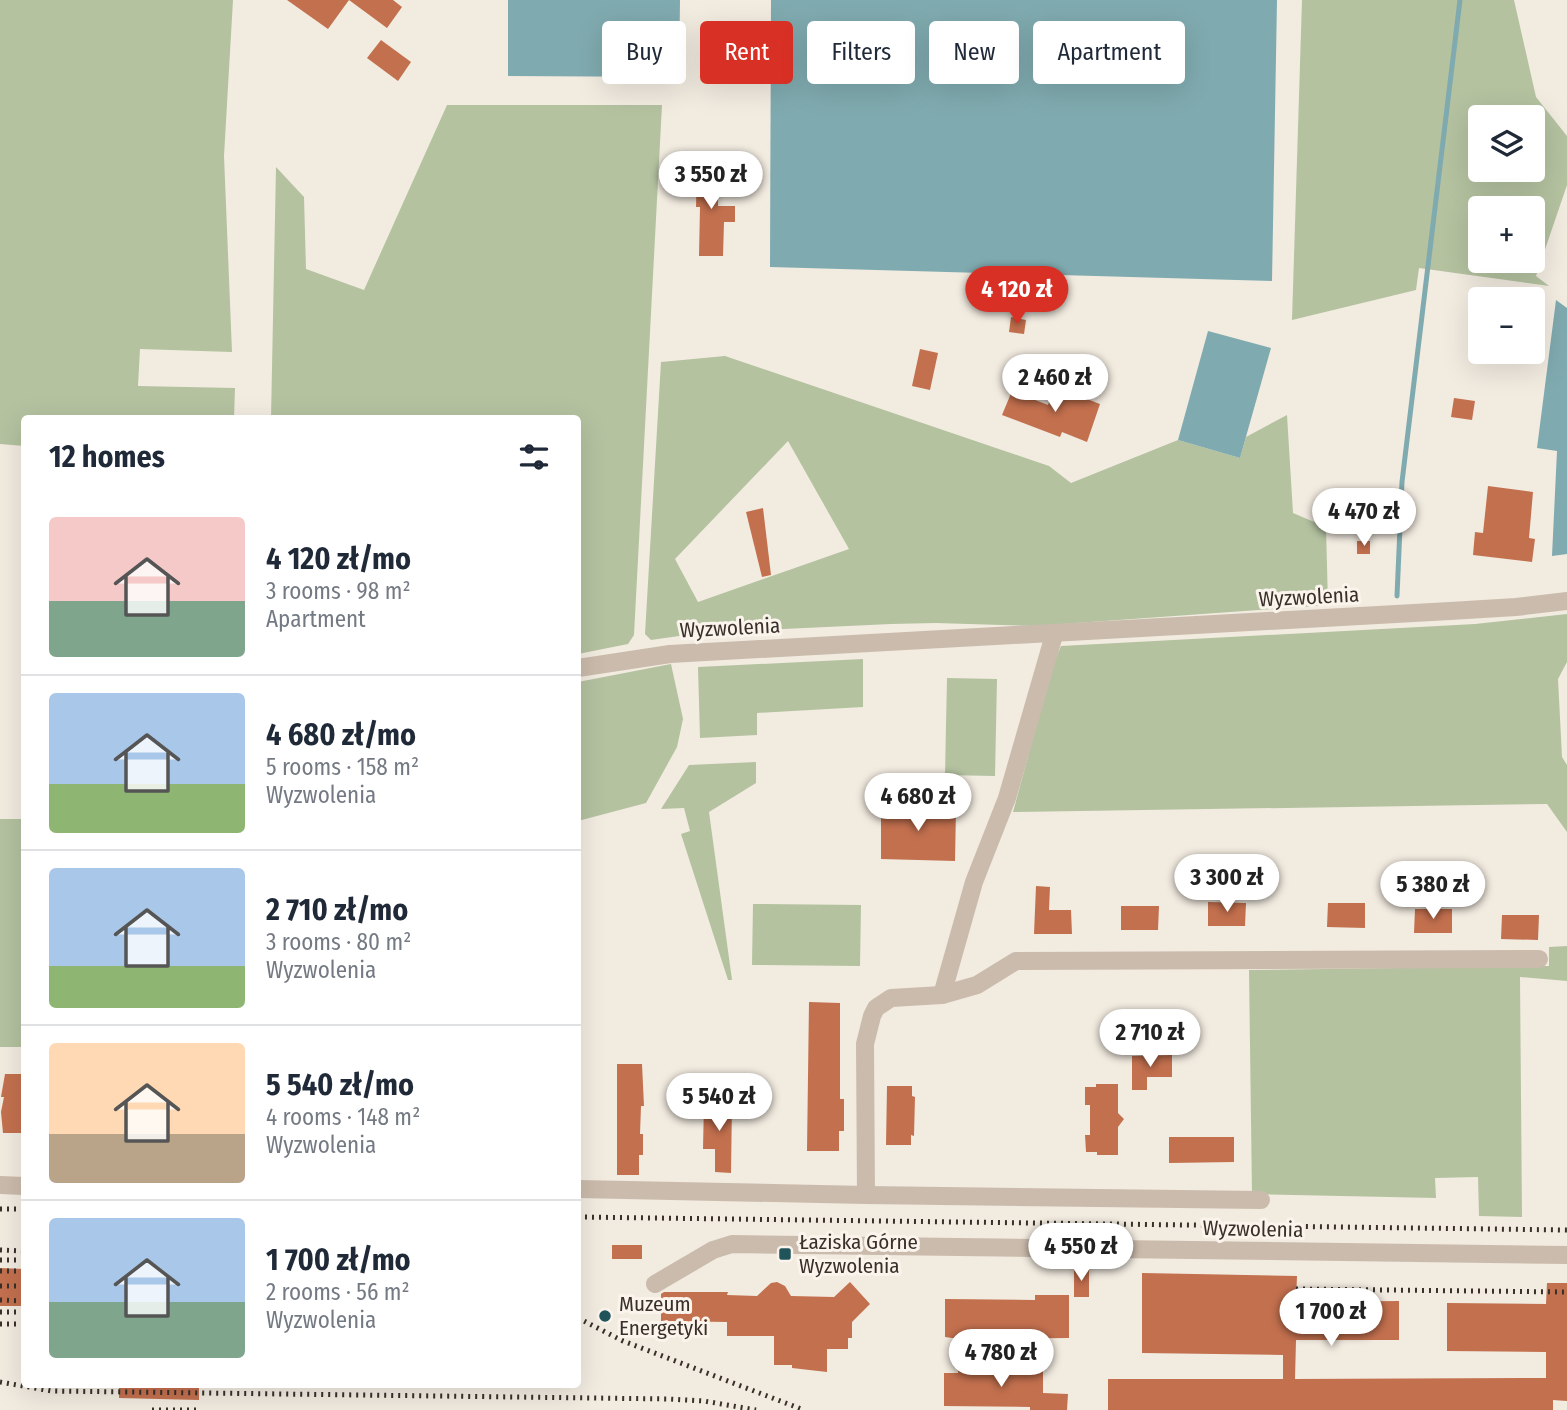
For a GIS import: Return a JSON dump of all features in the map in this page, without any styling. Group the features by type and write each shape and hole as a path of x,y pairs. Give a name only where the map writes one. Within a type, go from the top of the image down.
{"street":[{"name":"Wyzwolenia","path":"581,668 670,654 1054,635 1516,607 1567,601"},
{"path":"942,995 974,882 1007,798 1054,635"},
{"path":"866,1195 864,1044 876,1008 891,998 942,995 977,985 1016,961 1539,959"},
{"path":"0,1185 21,1186"},
{"name":"Wyzwolenia","path":"581,1189 1261,1200"},
{"name":"Wyzwolenia","path":"655,1284 713,1250 732,1244 1567,1255"}],"green space":[{"path":"0,0 233,0 224,156 232,352 140,349 138,386 235,388 234,415 21,415 21,446 0,444"},
{"path":"1302,0 1514,0 1536,97 1542,105 1468,105 1468,182 1545,182 1545,108 1567,136 1567,185 1545,250 1545,196 1468,196 1468,273 1537,273 1536,276 1549,286 1419,268 1416,290 1292,320"},
{"path":"447,105 662,105 634,635 628,644 581,653 581,415 271,415 276,167 304,197 306,269 364,290"},
{"path":"725,356 1049,466 1071,483 1178,440 1240,458 1246,437 1287,415 1293,513 1326,527 1328,605 1035,626 891,624 700,633 651,640 645,634 661,362","holes":["788,441 849,549 698,602 675,559"]},
{"path":"1567,614 1567,662 1558,679 1562,757 1567,765 1567,832 1547,804 1013,812 1053,664 1061,646 1475,624"},
{"path":"863,659 863,707 757,713 757,735 700,738 698,667"},
{"path":"671,664 683,719 677,747 646,803 581,820 581,681"},
{"path":"947,678 997,679 995,776 945,775"},
{"path":"756,762 756,783 709,812 732,980 728,980 681,834 690,831 684,808 661,809 689,765"},
{"path":"0,819 21,819 21,1047 0,1047"},
{"path":"753,904 861,905 860,966 752,965"},
{"path":"1567,946 1567,981 1520,977 1522,1217 1479,1216 1478,1177 1435,1178 1436,1198 1252,1194 1249,970 1549,966 1549,947"}],"water":[{"path":"508,0 680,0 680,21 602,21 602,77 508,76"},
{"path":"771,0 1277,0 1272,281 770,267 771,84 793,84 793,21 771,21"},
{"path":"1556,300 1567,308 1567,554 1552,556 1557,451 1537,448"},
{"path":"1208,331 1271,348 1240,458 1178,440"}],"building":[{"path":"287,0 349,0 328,29"},
{"path":"349,0 393,0 402,7 387,28"},
{"path":"381,40 411,62 398,81 367,58"},
{"path":"697,163 718,163 718,206 735,206 735,222 724,222 723,256 699,256"},
{"path":"1011,317 1026,320 1024,334 1009,332"},
{"path":"920,349 938,353 930,390 912,386"},
{"path":"1012,391 1048,405 1051,397 1062,401 1066,391 1100,404 1087,442 1062,432 1060,437 1002,415"},
{"path":"1454,398 1475,401 1472,420 1451,417"},
{"path":"1488,486 1533,492 1529,538 1535,539 1532,562 1473,555 1475,532 1483,533"},
{"path":"763,508 771,575 762,577 746,512"},
{"path":"1357,541 1370,541 1370,554 1357,554"},
{"path":"881,806 956,808 955,861 881,859"},
{"path":"1036,886 1050,887 1049,910 1071,910 1072,934 1034,934"},
{"path":"1208,902 1246,903 1245,926 1208,926"},
{"path":"1328,903 1365,903 1365,928 1327,927"},
{"path":"1121,906 1159,906 1158,930 1121,930"},
{"path":"1415,909 1452,909 1452,933 1414,933"},
{"path":"1502,915 1539,915 1538,940 1501,939"},
{"path":"809,1002 840,1003 840,1099 844,1099 844,1131 839,1131 839,1151 807,1151"},
{"path":"1172,1055 1172,1077 1147,1077 1147,1090 1132,1090 1132,1056"},
{"path":"617,1064 642,1064 644,1106 641,1106 640,1134 643,1134 643,1155 639,1155 639,1175 617,1175"},
{"path":"5,1074 21,1074 21,1133 3,1133 1,1112 4,1097 1,1097"},
{"path":"1096,1084 1118,1084 1118,1113 1124,1119 1118,1127 1118,1155 1086,1152 1085,1135 1090,1135 1090,1105 1085,1105 1085,1087 1096,1087"},
{"path":"887,1086 912,1086 912,1096 915,1097 914,1136 911,1135 911,1145 886,1145"},
{"path":"704,1102 732,1102 731,1173 715,1172 715,1149 703,1149"},
{"path":"1169,1137 1234,1137 1234,1162 1169,1163"},
{"path":"612,1245 642,1245 642,1259 612,1259"},
{"path":"0,1268 21,1269 21,1306 0,1306"},
{"path":"1074,1269 1089,1270 1089,1297 1074,1297"},
{"path":"1142,1273 1297,1276 1296,1302 1399,1301 1399,1340 1296,1340 1295,1379 1546,1378 1546,1352 1447,1351 1447,1303 1546,1304 1547,1283 1567,1283 1567,1401 1553,1400 1553,1410 1108,1410 1108,1379 1283,1379 1283,1355 1142,1353"},
{"path":"777,1282 785,1286 791,1296 834,1297 850,1282 870,1304 852,1322 852,1338 848,1338 848,1349 827,1349 827,1372 792,1368 792,1365 774,1365 774,1336 727,1336 727,1322 661,1321 661,1294 664,1292 728,1292 727,1295 757,1296 771,1283"},
{"path":"1035,1295 1069,1295 1069,1338 945,1337 945,1299 1035,1300"},
{"path":"1028,1365 1043,1365 1043,1393 1068,1394 1067,1410 944,1406 944,1373 958,1373 958,1369 1028,1370"},
{"path":"119,1388 199,1388 199,1400 119,1398"}],"waterway":[{"path":"1397,596 1402,482 1460,0"}],"railway":[{"path":"0,1209 21,1209"},
{"path":"581,1217 1567,1230"},
{"path":"0,1250 21,1251"},
{"path":"0,1260 21,1260"},
{"path":"0,1271 21,1271"},
{"path":"0,1286 21,1286"},
{"path":"1296,1289 1567,1292"},
{"path":"0,1300 21,1301"},
{"path":"0,1312 21,1312"},
{"path":"581,1320 623,1341 804,1410"},
{"path":"0,1324 21,1324"},
{"path":"0,1382 21,1386"},
{"path":"35,1388 52,1391 669,1399 704,1401 756,1410"},
{"path":"152,1410 196,1410"}],"place":[{"name":"Łaziska Górne Wyzwolenia","path":"785,1254"},
{"name":"Muzeum Energetyki","path":"605,1316"}]}
